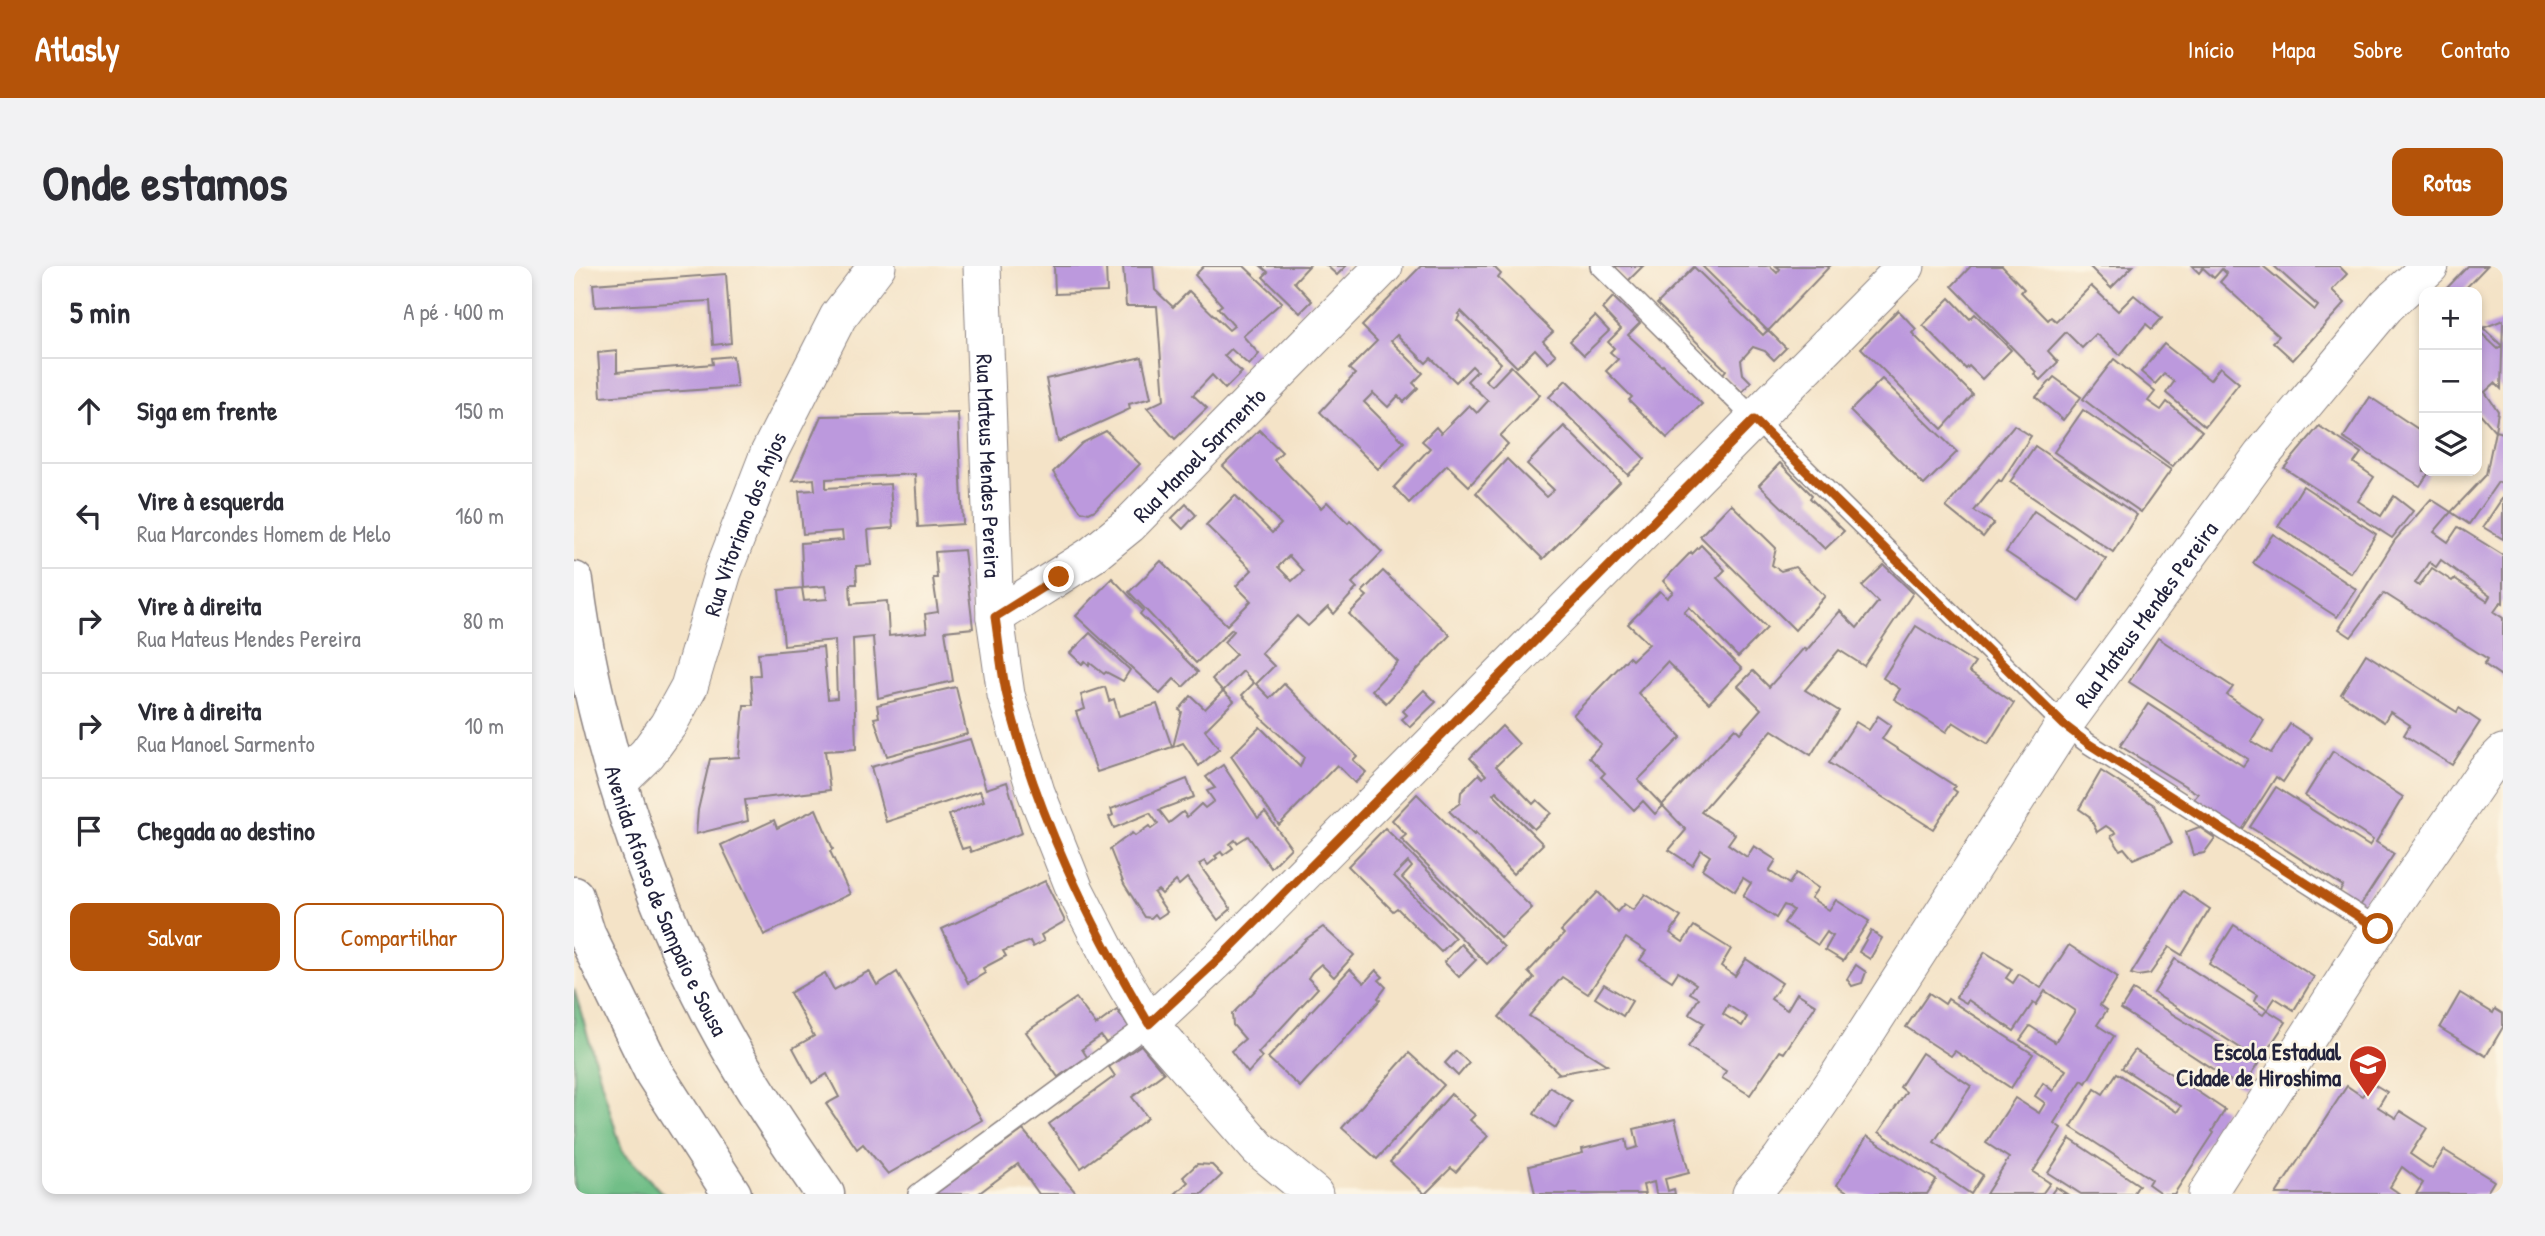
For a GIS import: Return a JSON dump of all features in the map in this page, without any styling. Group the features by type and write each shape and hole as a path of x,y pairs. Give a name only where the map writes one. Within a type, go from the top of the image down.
{"main road":[{"name":"Avenida Afonso de Sampaio e Sousa","path":"574,581 597,706 618,782 663,912 724,1037 825,1194"},
{"path":"574,896 586,934 654,1073 732,1194"}],"street":[{"name":"Rua Vitoriano dos Anjos","path":"618,782 647,754 668,725 689,687 723,572 769,453 838,317 877,266"},
{"name":"Rua Mateus Mendes Pereira","path":"982,266 995,617 1006,695 1036,792 1081,901 1110,958 1149,1024 1259,1149 1314,1194"},
{"name":"Rua Manoel Sarmento","path":"995,617 1092,555 1129,525 1384,266"},
{"path":"1149,1024 1223,955 1906,266"},
{"name":"Rua Mateus Mendes Pereira","path":"1751,1194 1780,1160 1839,1075 2064,725 2262,455 2387,305 2430,266"},
{"path":"2207,1194 2378,929 2486,770 2503,753"}],"lane":[{"path":"1600,266 2064,725 2089,744 2378,929"},
{"path":"918,1194 1149,1024"}],"green space":[{"path":"574,989 622,1151 663,1194 574,1194"}],"building":[{"path":"1054,266 1106,266 1107,292 1055,294"},
{"path":"1123,266 1153,266 1155,290 1173,307 1189,291 1229,330 1234,326 1218,308 1222,305 1195,275 1204,266 1244,266 1282,302 1243,336 1259,354 1249,365 1231,349 1224,356 1242,372 1225,389 1212,375 1193,395 1207,408 1175,439 1147,408 1164,400 1157,306 1126,306"},
{"path":"1261,266 1309,266 1294,282 1312,301 1300,313 1263,277 1268,272"},
{"path":"1327,266 1346,266 1337,275"},
{"path":"1421,266 1493,266 1501,274 1498,278 1553,332 1543,341 1556,355 1548,363 1535,349 1517,367 1461,311 1458,314 1460,315 1457,320 1501,363 1485,380 1492,386 1511,366 1540,395 1500,436 1508,444 1469,486 1447,465 1409,503 1394,487 1430,448 1422,441 1436,427 1441,433 1469,405 1477,413 1488,401 1467,381 1477,371 1472,366 1456,382 1431,358 1426,363 1397,335 1391,341 1423,373 1413,383 1418,388 1404,402 1398,396 1388,407 1373,393 1364,402 1404,442 1378,469 1320,412 1355,374 1349,369 1377,341 1362,326"},
{"path":"1614,266 1643,266 1628,281"},
{"path":"1702,266 1770,266 1777,273 1780,269 1776,266 1830,266 1768,331"},
{"path":"1971,266 2002,266 2024,289 2021,292 2048,320 2051,317 2056,321 2091,286 2118,311 2134,295 2162,318 2152,329 2146,324 2120,355 2096,334 2082,348 2066,332 2048,351 2058,362 2040,380 2034,374 2036,372 1952,286"},
{"path":"2089,266 2133,266 2111,288"},
{"path":"2192,266 2263,266 2315,310 2318,306 2274,266 2339,266 2347,274 2332,290 2345,303 2293,360 2273,342 2279,336 2220,282 2227,274 2222,269 2214,278 2203,268 2199,273"},
{"path":"2468,266 2487,266 2467,287 2448,287"},
{"path":"1694,267 1763,335 1768,330 1786,348 1774,360 1765,351 1753,347 1741,360 1743,374 1751,382 1742,392 1723,374 1726,370 1657,304"},
{"path":"726,274 731,343 713,345 710,301 595,307 593,284"},
{"path":"1613,297 1640,323 1628,335 1702,404 1667,438 1629,400 1632,397 1606,371 1618,359 1610,352 1614,348 1608,342 1621,329 1602,309"},
{"path":"1950,298 1970,319 1975,314 2011,350 1982,379 1969,366 1966,369 1923,325"},
{"path":"1898,310 1916,329 1912,333 1973,395 1942,429 1861,348"},
{"path":"1595,316 1609,331 1584,355 1570,341"},
{"path":"2503,320 2501,389 2495,383 2485,392 2498,411 2495,431 2482,416 2482,334 2498,349 2502,346 2483,328"},
{"path":"2164,344 2210,380 2220,367 2239,383 2205,426 2166,393 2174,382 2164,374 2155,384 2141,372"},
{"path":"617,351 617,372 713,364 712,358 733,356 737,387 601,397 598,353"},
{"path":"1142,357 1151,398 1129,404 1130,409 1058,442 1046,379"},
{"path":"2114,359 2155,392 2148,401 2161,410 2167,402 2202,431 2172,467 2083,399"},
{"path":"2054,377 2081,397 2063,420 2036,397"},
{"path":"1882,379 1957,452 1924,485 1850,411"},
{"path":"1566,380 1645,459 1628,475 1549,397"},
{"path":"2370,397 2419,430 2419,476 2427,476 2420,486 2343,438"},
{"path":"2083,410 2171,470 2141,512 2054,452"},
{"path":"958,413 963,524 918,527 915,474 826,479 826,488 890,484 893,528 868,530 871,565 856,566 857,584 850,584 851,604 887,601 889,636 927,632 925,614 938,612 933,578 937,578 935,552 964,550 973,628 945,631 953,681 878,698 873,637 853,639 856,749 825,751 830,790 745,800 748,821 696,834 698,810 710,759 739,757 744,705 753,705 751,676 760,675 758,653 823,647 828,699 837,698 835,640 784,645 779,590 802,588 804,601 827,599 825,586 803,588 801,543 843,540 842,531 803,534 799,491 815,490 814,479 792,481 821,416"},
{"path":"2014,425 2031,436 2001,482 1999,480 1974,511 1994,523 1983,537 1946,507"},
{"path":"1564,426 1620,482 1543,559 1476,493 1507,459 1546,497 1554,490 1527,464"},
{"path":"2319,426 2361,453 2354,463 2374,477 2358,501 2381,516 2394,496 2413,511 2392,538 2284,468"},
{"path":"1259,430 1282,452 1274,460 1321,508 1327,502 1348,523 1350,520 1382,552 1352,583 1357,588 1334,614 1328,607 1308,626 1297,616 1261,653 1274,666 1256,684 1270,698 1284,684 1357,756 1353,760 1366,772 1355,783 1337,765 1279,825 1231,756 1260,727 1300,767 1304,757 1260,717 1262,716 1242,695 1254,683 1243,671 1223,691 1212,679 1236,654 1224,642 1234,631 1232,629 1196,663 1129,592 1161,561 1227,625 1251,601 1236,586 1252,570 1206,525 1235,495 1272,533 1281,524 1223,466","holes":["1289,556 1303,571 1292,581 1278,567"]},
{"path":"1106,431 1140,464 1095,510 1089,513 1081,511 1053,472 1082,443"},
{"path":"2495,431 2503,433 2503,485 2498,482 2469,524 2451,512 2486,475"},
{"path":"2035,446 2137,515 2113,552 2010,482"},
{"path":"1780,463 1812,495 1810,498 1844,531 1825,549 1759,485"},
{"path":"2303,486 2376,534 2351,573 2278,526"},
{"path":"2503,497 2503,539 2483,527"},
{"path":"2431,499 2451,512 2434,532 2448,542 2458,527 2503,555 2503,603 2501,602 2494,612 2503,618 2503,677 2484,664 2488,659 2384,593 2351,637 2339,629 2395,540","holes":["2441,560 2490,596 2487,601 2432,568 2419,586 2415,583 2429,562 2436,567"]},
{"path":"1186,504 1196,515 1183,529 1172,518"},
{"path":"1731,504 1776,548 1772,565 1781,571 1795,567 1825,596 1795,630 1700,536"},
{"path":"2034,511 2106,559 2079,601 2006,552"},
{"path":"2273,534 2356,589 2337,617 2253,563"},
{"path":"1701,545 1725,570 1717,578 1767,628 1738,657 1689,607 1684,612 1742,669 1709,703 1667,662 1638,693 1681,737 1638,780 1663,806 1655,814 1643,801 1634,810 1601,777 1605,773 1589,757 1601,744 1573,715 1629,657 1632,660 1649,644 1628,624 1660,591 1667,598 1673,592 1663,581"},
{"path":"1884,565 1913,593 1864,666 1839,650 1805,690 1839,711 1811,755 1772,730 1701,812 1735,834 1728,844 1747,857 1754,846 1776,860 1769,871 1789,884 1796,873 1818,888 1811,898 1829,910 1836,900 1869,921 1843,961 1825,950 1833,936 1827,932 1818,945 1784,923 1793,910 1789,907 1784,905 1776,918 1743,896 1751,883 1743,878 1735,891 1702,869 1710,856 1701,850 1692,865 1669,850 1686,830 1662,805 1735,728 1740,733 1761,709 1738,686 1753,671 1769,687 1804,648 1806,651 1840,611 1857,628 1878,602 1862,586"},
{"path":"1383,571 1450,635 1386,703 1372,690 1398,662 1349,614 1367,596 1362,592"},
{"path":"1112,578 1143,610 1140,614 1198,672 1183,687 1174,679 1160,694 1076,616"},
{"path":"1916,626 1975,663 1969,672 2014,703 1988,744 1953,722 1946,732 1894,699 1900,689 1883,678"},
{"path":"1090,633 1130,670 1123,681 1106,672 1104,674 1090,663 1089,665 1085,661 1082,664 1070,653"},
{"path":"2158,638 2233,687 2227,695 2264,720 2251,741 2271,753 2290,724 2312,738 2283,782 2276,777 2242,830 2194,799 2198,794 2120,746 2148,704 2243,766 2248,759 2129,682"},
{"path":"2366,654 2457,712 2459,708 2480,722 2452,765 2404,735 2410,725 2390,712 2384,722 2341,694"},
{"path":"956,687 967,734 887,756 874,718 879,717 877,705"},
{"path":"1105,687 1109,701 1114,699 1119,716 1157,704 1172,747 1097,772 1076,712 1085,709 1081,695"},
{"path":"1424,690 1436,702 1410,727 1402,719 1407,715 1403,711"},
{"path":"1223,691 1234,701 1205,730 1219,749 1199,766 1183,743 1173,747 1182,712 1179,710 1191,696 1205,709"},
{"path":"1878,716 1891,725 1882,739 1955,786 1953,789 1957,792 1933,829 1829,763 1856,722 1869,730"},
{"path":"1502,726 1519,744 1496,766 1533,804 1537,800 1551,813 1534,829 1496,791 1493,794 1543,844 1513,874 1475,833 1474,835 1449,811 1460,803 1461,792 1479,774 1483,778 1486,775 1470,758"},
{"path":"970,739 986,789 1007,782 1022,833 971,852 969,847 962,849 949,815 984,801 980,791 886,822 871,767"},
{"path":"2333,751 2403,797 2376,842 2394,854 2360,906 2339,893 2343,886 2250,827 2276,787 2369,846 2373,840 2305,796"},
{"path":"1223,765 1258,818 1265,812 1291,848 1271,868 1248,836 1237,843 1235,840 1230,844 1233,848 1223,855 1221,852 1215,856 1217,858 1208,865 1205,861 1199,864 1231,909 1218,920 1187,878 1179,885 1176,881 1162,894 1158,890 1154,893 1167,912 1158,918 1155,914 1151,918 1145,917 1124,884 1110,849 1132,833 1135,836 1149,826 1151,829 1158,824 1150,813 1114,828 1109,817 1113,815 1111,809 1187,779 1194,797 1159,810 1169,823 1183,812 1187,817 1201,804 1205,808 1214,801 1207,791 1215,788 1206,777"},
{"path":"2101,771 2154,805 2172,843 2133,859 2124,848 2120,850 2111,836 2116,833 2106,826 2097,832 2089,816 2079,809"},
{"path":"1417,794 1532,908 1501,938 1401,839 1406,835 1392,820"},
{"path":"816,809 833,849 830,851 850,894 764,935 721,845 774,820 777,828"},
{"path":"2199,827 2215,838 2204,853 2193,855 2186,832"},
{"path":"1385,828 1504,947 1487,964 1402,878 1412,867 1408,862 1394,876 1455,938 1441,952 1397,908 1393,911 1348,866"},
{"path":"1045,881 1065,921 1041,935 1044,941 1033,947 1030,941 1003,951 1006,956 983,968 985,973 968,983 942,929"},
{"path":"2183,891 2210,909 2182,955 2169,947 2150,974 2131,974"},
{"path":"1598,892 1617,912 1624,904 1633,910 1645,894 1681,917 1670,933 1683,942 1694,926 1731,949 1721,966 1735,976 1746,959 1782,983 1771,999 1787,1010 1797,993 1816,1005 1784,1053 1780,1051 1750,1095 1722,1078 1726,1071 1688,1047 1704,1023 1689,1014 1699,998 1690,993 1696,984 1678,972 1672,981 1640,960 1646,951 1626,938 1588,994 1562,977 1529,1016 1607,1065 1558,1074 1499,1017 1534,978 1528,972 1564,934 1561,931","holes":["1728,1005 1747,1017 1742,1026 1723,1014"]},
{"path":"2234,925 2314,977 2294,1010 2275,998 2267,1010 2254,1001 2257,995 2209,964"},
{"path":"1323,927 1354,955 1334,977 1321,964 1312,972 1308,978 1318,988 1258,1053 1262,1057 1248,1073 1231,1051 1245,1039 1233,1025 1232,1014 1306,939"},
{"path":"1871,931 1882,938 1870,959 1859,952"},
{"path":"1461,944 1476,960 1459,977 1444,962"},
{"path":"2069,945 2118,977 2100,1005 2107,1010 2097,1025 2114,1036 2086,1083 2082,1080 2054,1123 2061,1128 2033,1172 2050,1183 2042,1194 1986,1194 2009,1158 1986,1143 2015,1098 2039,1113 2045,1103 2035,1096 2043,1083 2053,1091 2066,1070 2020,1040 2030,1026 2055,1042 2075,1011 2045,991 2036,1005 2033,1003 2014,1031 1968,1000 1966,1003 1956,997 1985,952 2012,969 2006,978 2013,983 2019,974 2041,988"},
{"path":"2175,959 2263,1015 2267,1010 2286,1022 2242,1088 2121,1009 2133,990 2238,1054 2242,1049 2154,993"},
{"path":"1856,965 1866,972 1862,983 1852,986 1847,979"},
{"path":"1350,969 1364,983 1376,970 1383,977 1379,980 1386,987 1378,998 1380,1000 1300,1087 1268,1058"},
{"path":"869,971 877,985 897,972 982,1120 888,1174 863,1144 857,1149 826,1104 839,1097 827,1074 812,1083 793,1048 814,1036 790,993 825,973 834,990"},
{"path":"1604,984 1632,1001 1623,1016 1595,998"},
{"path":"1929,993 1945,1004 1948,999 2033,1054 2011,1088 1955,1051 1951,1056 1906,1027"},
{"path":"2460,993 2493,1013 2495,1009 2503,1014 2503,1027 2486,1056 2440,1028"},
{"path":"1076,998 1096,1025 1117,1010 1129,1027 1106,1043 1101,1036 1082,1049 1087,1057 1058,1077 1026,1032"},
{"path":"1141,1045 1164,1073 1132,1097 1148,1118 1081,1168 1049,1124 1115,1076 1109,1067"},
{"path":"2135,1050 2225,1110 2212,1131 2214,1133 2174,1194 2162,1194 2148,1184 2151,1179 2071,1127 2095,1089 2103,1094 2117,1073 2177,1112 2181,1106 2122,1068"},
{"path":"1456,1051 1469,1063 1458,1076 1445,1063"},
{"path":"1409,1053 1444,1085 1377,1159 1342,1128"},
{"path":"1922,1053 1971,1086 1934,1142 1983,1175 1971,1194 1879,1132 1906,1092 1900,1087"},
{"path":"2372,1083 2387,1092 2378,1107 2396,1118 2400,1111 2427,1128 2410,1154 2432,1169 2444,1150 2494,1181 2486,1194 2416,1194 2423,1183 2402,1167 2390,1187 2400,1194 2276,1194 2347,1086 2362,1096"},
{"path":"1550,1087 1572,1101 1556,1128 1534,1114"},
{"path":"1451,1094 1475,1115 1470,1120 1488,1136 1456,1172 1451,1168 1425,1194 1390,1162"},
{"path":"1675,1119 1689,1173 1665,1179 1668,1191 1674,1189 1675,1194 1656,1194 1654,1182 1643,1185 1645,1194 1535,1194 1529,1166 1583,1153 1582,1149 1626,1139 1628,1150 1638,1147 1634,1129"},
{"path":"1023,1130 1077,1194 1039,1194 1018,1164 978,1194 935,1194"},
{"path":"1867,1136 1936,1180 1927,1194 1851,1194 1837,1185"},
{"path":"2070,1139 2139,1185 2133,1194 2081,1194 2048,1173"},
{"path":"1197,1164 1212,1165 1222,1175 1202,1194 1175,1194 1188,1182 1183,1177"},
{"path":"2056,1187 2067,1194 2051,1194"}],"place":[{"name":"Escola Estadual Cidade de Hiroshima","path":"2368,1098"}],"route":[{"path":"1059,577 995,617 1006,695 1036,792 1076,890 1110,958 1149,1024 1223,955 1754,420 2064,725 2089,744 2378,929"}]}
